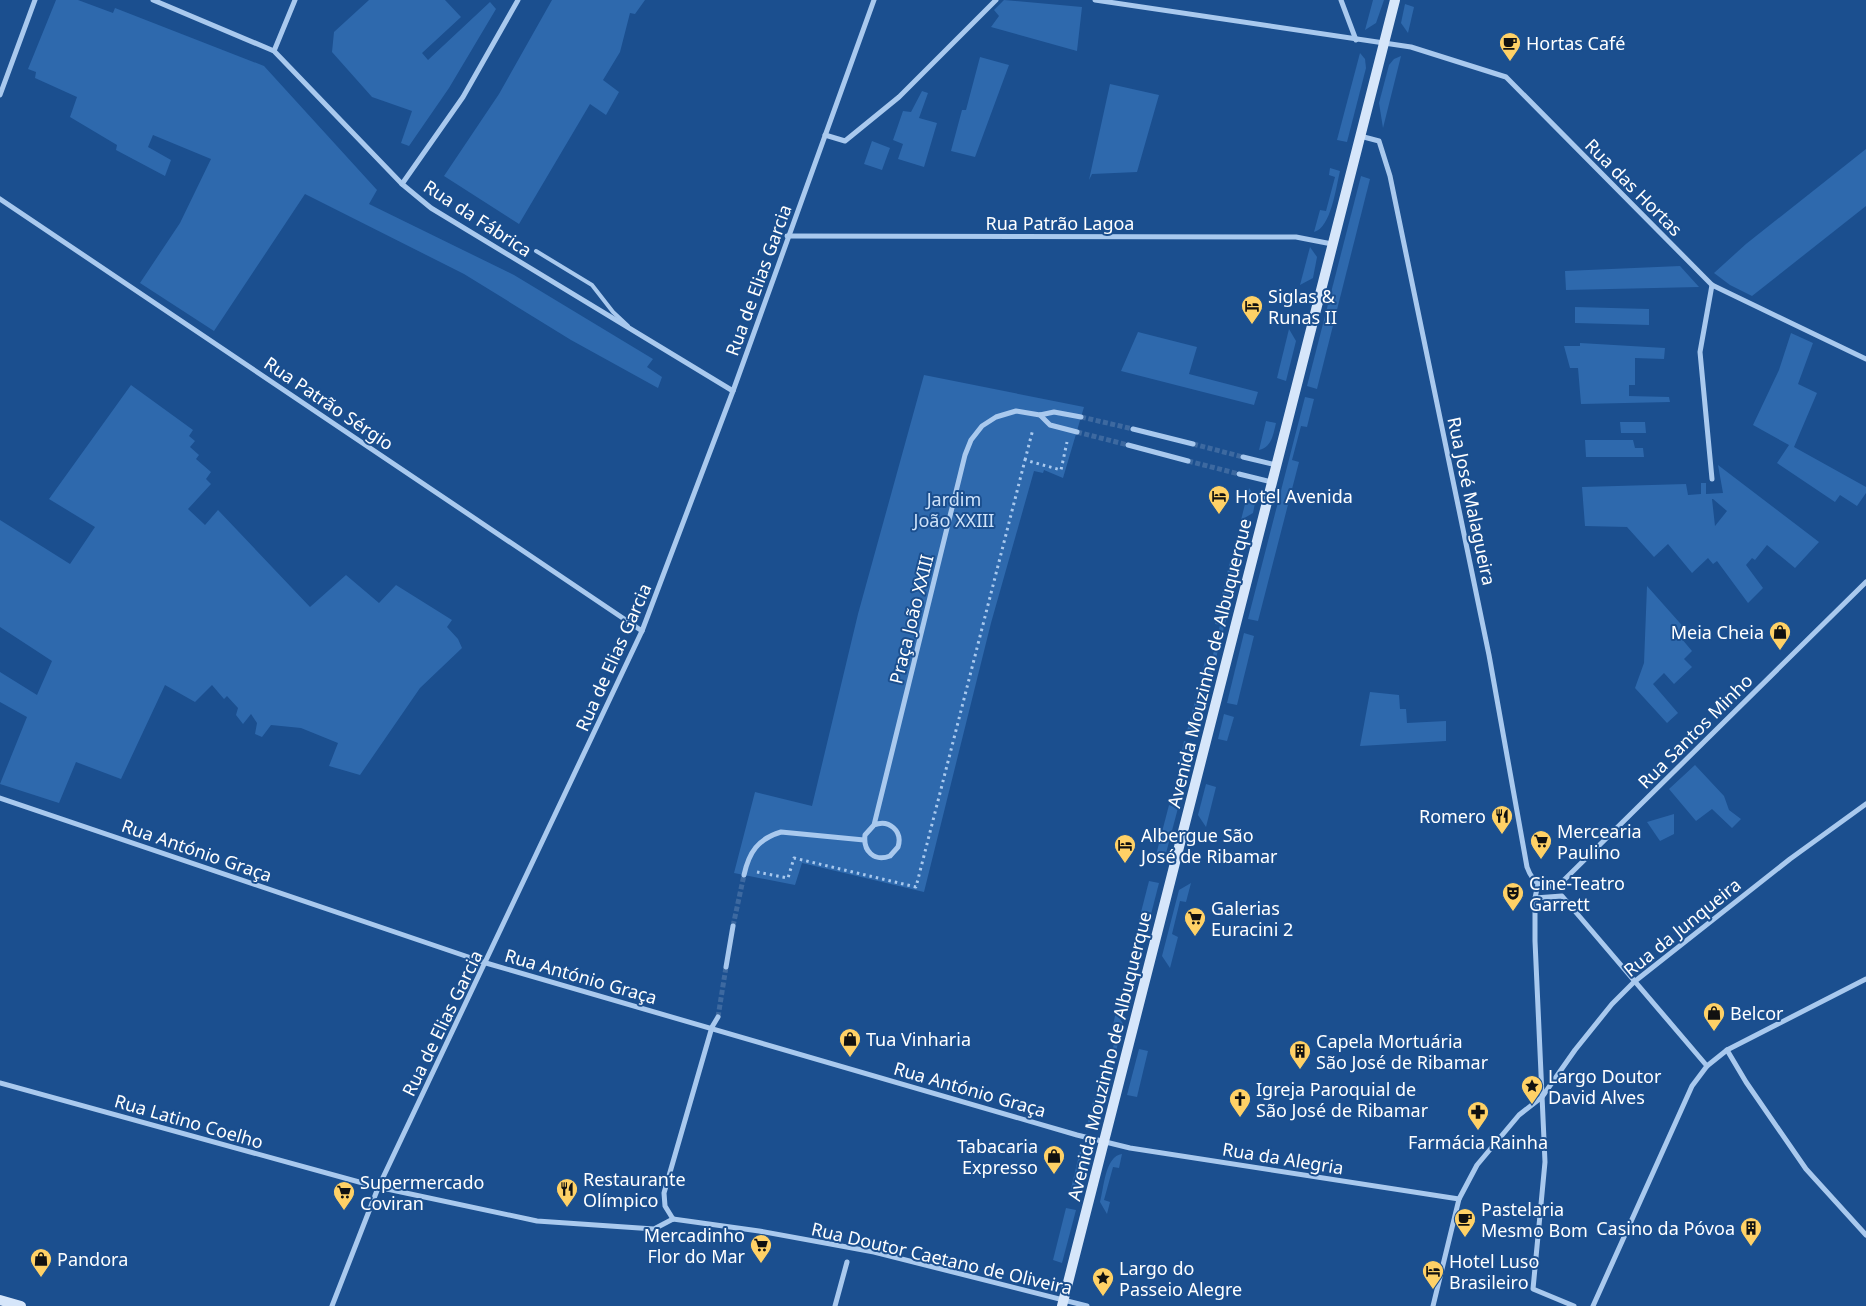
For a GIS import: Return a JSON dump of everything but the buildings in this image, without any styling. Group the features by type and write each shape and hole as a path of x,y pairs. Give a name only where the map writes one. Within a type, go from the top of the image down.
{"main road":[{"name":"Avenida Mouzinho de Albuquerque","path":"1063,1303 1395,0"},
{"path":"0,1300 21,1306"}],"street":[{"path":"0,95 35,0"},
{"name":"Rua da Fábrica","path":"153,0 274,51 402,184 431,208 733,391"},
{"path":"274,51 295,0"},
{"path":"402,184 463,97 518,0"},
{"name":"Rua de Elias Garcia","path":"332,1306 378,1188 642,631 733,391 787,236 826,135 874,0"},
{"path":"826,135 844,141 899,97 996,0"},
{"name":"Rua das Hortas","path":"1095,0 1411,47 1506,77 1712,285 1866,359"},
{"path":"1341,0 1356,40"},
{"name":"Rua José Malagueira","path":"1360,136 1379,141 1390,176 1484,628 1527,867 1530,876 1538,884"},
{"name":"Rua Patrão Sérgio","path":"0,199 642,631"},
{"name":"Rua Patrão Lagoa","path":"787,236 1296,237 1332,244"},
{"path":"1712,285 1700,352 1712,479"},
{"name":"Praça João XXIII","path":"864,840 867,831 874,825 965,455 971,440 982,426 996,416 1016,411 1040,415 1054,412 1081,417"},
{"name":"Praça João XXIII","path":"1040,415 1050,425 1077,432"},
{"path":"1133,429 1193,444"},
{"path":"1128,445 1188,461"},
{"path":"1244,457 1276,465"},
{"path":"1239,474 1272,482"},
{"name":"Rua Santos Minho","path":"1538,884 1554,887 1562,882 1866,582"},
{"name":"Rua António Graça","path":"0,798 486,963 1104,1142"},
{"name":"Rua da Junqueira","path":"1433,1306 1459,1199 1476,1165 1519,1115 1542,1097 1575,1050 1612,1004 1634,982 1790,859 1866,804"},
{"path":"744,875 747,859 752,849 761,841 776,833 792,832 864,840 868,851 878,858 890,856 896,850 899,838 894,828 882,823 874,825"},
{"path":"1538,884 1535,898 1545,1162 1533,1289 1574,1306"},
{"path":"1535,898 1562,896 1707,1066"},
{"path":"726,967 733,926"},
{"path":"1593,1306 1692,1086 1707,1066 1727,1050 1866,979"},
{"path":"387,1190 537,1221 654,1229 673,1220 664,1206 664,1193 712,1027 718,1017"},
{"path":"1727,1050 1746,1082 1806,1169 1866,1235"},
{"name":"Rua Latino Coelho","path":"0,1083 370,1185"},
{"name":"Rua da Alegria","path":"1104,1142 1459,1199"},
{"name":"Rua Doutor Caetano de Oliveira","path":"673,1220 759,1231 874,1252 1063,1303 1087,1306"},
{"path":"835,1306 847,1262"}],"lane":[{"path":"536,251 592,285 613,312 630,327"}],"path":[{"path":"751,872 788,878 794,858 916,887 1033,429"},
{"path":"1025,460 1061,470 1068,437"}],"green space":[{"path":"56,0 78,0 113,13 115,8 264,66 377,190 369,204 514,275 653,359 647,367 662,377 658,388 571,340 464,274 305,194 214,331 140,283 180,223 211,159 153,135 148,147 171,160 165,176 116,150 117,145 70,117 77,97 35,78 36,72 28,69"},
{"path":"369,0 445,0 461,17 422,53 428,60 490,2 496,9 449,88 409,146 401,143 412,111 372,97 332,52 334,32"},
{"path":"552,0 645,0 635,14 630,13 620,52 603,80 619,92 606,115 590,104 519,224 444,176 499,94"},
{"path":"1004,0 1082,7 1077,51 991,27 999,16 994,10"},
{"path":"1373,0 1384,0 1376,23 1365,30"},
{"path":"1405,4 1414,7 1408,33 1401,23"},
{"path":"1360,53 1365,59 1366,68 1347,142 1337,140"},
{"path":"1401,56 1383,128 1379,103 1389,65 1394,59"},
{"path":"980,57 1009,65 975,157 951,151 962,110 966,110"},
{"path":"1110,84 1159,95 1137,172 1092,174 1089,180"},
{"path":"922,91 928,93 919,118 937,123 924,167 898,159 903,144 893,140 903,111 911,112"},
{"path":"872,141 890,148 882,170 864,164"},
{"path":"1866,149 1866,206 1752,296 1730,285 1714,273 1746,244"},
{"path":"1330,168 1340,171 1334,196 1325,223 1314,232 1320,210 1326,211 1335,177 1329,175"},
{"path":"1361,176 1370,179 1317,389 1307,386"},
{"path":"1310,247 1317,257 1313,278 1300,285"},
{"path":"1680,266 1699,287 1566,290 1565,271"},
{"path":"1575,307 1649,309 1649,325 1575,323"},
{"path":"1289,329 1296,341 1286,381 1277,378"},
{"path":"1138,332 1197,347 1189,374 1258,392 1254,405 1121,371"},
{"path":"1791,333 1813,343 1798,384 1817,393 1794,447 1866,487 1866,493 1857,506 1840,495 1835,502 1777,463 1789,445 1753,425 1779,370"},
{"path":"1580,343 1665,348 1664,359 1635,358 1635,385 1629,385 1629,396 1669,397 1670,402 1581,404 1578,368 1570,368 1564,346 1580,346"},
{"name":"Jardim João XXIII","path":"924,375 1084,407 1063,478 1044,470 1043,473 1034,471 991,623 924,892 802,863 795,885 734,873 755,792 812,806 858,614"},
{"path":"131,385 193,430 189,436 195,441 190,447 199,455 196,459 211,472 206,479 211,484 188,509 205,525 218,510 310,607 346,575 379,603 396,585 452,620 447,627 458,639 462,648 420,688 360,775 329,766 338,743 301,728 271,725 262,737 255,734 257,723 251,714 243,724 236,715 238,708 227,696 224,699 212,685 195,702 165,685 121,779 76,762 59,803 0,784 27,717 0,702 0,672 37,695 52,661 0,627 0,520 70,564 95,527 49,499"},
{"path":"1305,397 1314,399 1307,427 1301,426 1292,460 1299,462 1258,621 1248,619"},
{"path":"1266,421 1276,423 1274,432 1267,446 1259,450"},
{"path":"1620,422 1645,422 1646,433 1621,433"},
{"path":"1585,440 1633,440 1635,448 1643,448 1644,457 1586,457"},
{"path":"1718,465 1819,542 1795,568 1767,545 1755,560 1752,558 1746,565 1763,588 1748,603 1717,561 1713,564 1708,558 1692,573 1668,544 1654,557 1627,527 1585,526 1582,487 1686,484 1688,495 1701,494 1701,483 1706,483 1706,494 1723,493","holes":["1712,499 1727,511 1715,526"]},
{"path":"1249,488 1256,498 1253,513 1241,520"},
{"path":"1230,561 1238,573 1230,605 1220,603"},
{"path":"1647,586 1687,631 1681,638 1692,651 1684,659 1692,667 1674,684 1664,673 1653,684 1678,713 1667,723 1635,688 1644,663"},
{"path":"1217,614 1227,616 1210,681 1200,679 1206,658 1212,659 1220,625 1215,624"},
{"path":"1244,633 1254,636 1237,705 1227,703"},
{"path":"1198,690 1207,693 1197,733 1187,731"},
{"path":"1370,692 1399,695 1400,709 1406,709 1407,723 1446,721 1446,741 1360,746"},
{"path":"1224,714 1234,717 1227,741 1218,739"},
{"path":"1184,741 1194,744 1188,767 1179,765"},
{"path":"1695,765 1724,796 1729,810 1741,819 1732,828 1712,809 1696,821 1669,789"},
{"path":"1206,784 1216,787 1206,827 1198,815"},
{"path":"1169,805 1178,808 1165,857 1156,855"},
{"path":"1674,814 1674,834 1660,841 1647,822"},
{"path":"1149,881 1159,883 1149,922 1139,920"},
{"path":"1191,883 1186,902 1180,901 1172,934 1178,937 1170,968 1162,956 1179,890"},
{"path":"1116,1012 1123,1024 1106,1090 1097,1087 1103,1063 1109,1064 1117,1031 1112,1029"},
{"path":"1139,1049 1148,1051 1137,1097 1127,1095"},
{"path":"1094,1098 1103,1100 1100,1114 1097,1122 1086,1130"},
{"path":"1080,1151 1087,1161 1078,1199 1069,1197"},
{"path":"1122,1154 1119,1168 1113,1167 1104,1200 1110,1202 1107,1214 1100,1202 1106,1173 1112,1160"},
{"path":"1066,1208 1076,1210 1062,1263 1053,1260"}],"tunnel":[{"path":"1081,417 1133,429"},
{"path":"1077,432 1128,445"},
{"path":"1193,444 1243,457"},
{"path":"1188,461 1239,474"},
{"path":"733,926 744,875"},
{"path":"718,1017 726,967"}],"place":[{"name":"Hortas Café","path":"1510,62"},
{"name":"Siglas & Runas II","path":"1252,325"},
{"name":"Hotel Avenida","path":"1219,515"},
{"name":"Meia Cheia","path":"1780,651"},
{"name":"Romero","path":"1502,835"},
{"name":"Mercearia Paulino","path":"1541,860"},
{"name":"Albergue São José de Ribamar","path":"1125,864"},
{"name":"Cine-Teatro Garrett","path":"1513,912"},
{"name":"Galerias Euracini 2","path":"1195,937"},
{"name":"Belcor","path":"1714,1032"},
{"name":"Tua Vinharia","path":"850,1058"},
{"name":"Capela Mortuária São José de Ribamar","path":"1300,1070"},
{"name":"Largo Doutor David Alves","path":"1532,1105"},
{"name":"Igreja Paroquial de São José de Ribamar","path":"1240,1118"},
{"name":"Farmácia Rainha","path":"1478,1131"},
{"name":"Tabacaria Expresso","path":"1054,1175"},
{"name":"Restaurante Olímpico","path":"567,1208"},
{"name":"Supermercado Coviran","path":"344,1211"},
{"name":"Pastelaria Mesmo Bom","path":"1465,1238"},
{"name":"Casino da Póvoa","path":"1751,1247"},
{"name":"Mercadinho Flor do Mar","path":"761,1264"},
{"name":"Pandora","path":"41,1278"},
{"name":"Hotel Luso Brasileiro","path":"1433,1290"},
{"name":"Largo do Passeio Alegre","path":"1103,1297"}]}
